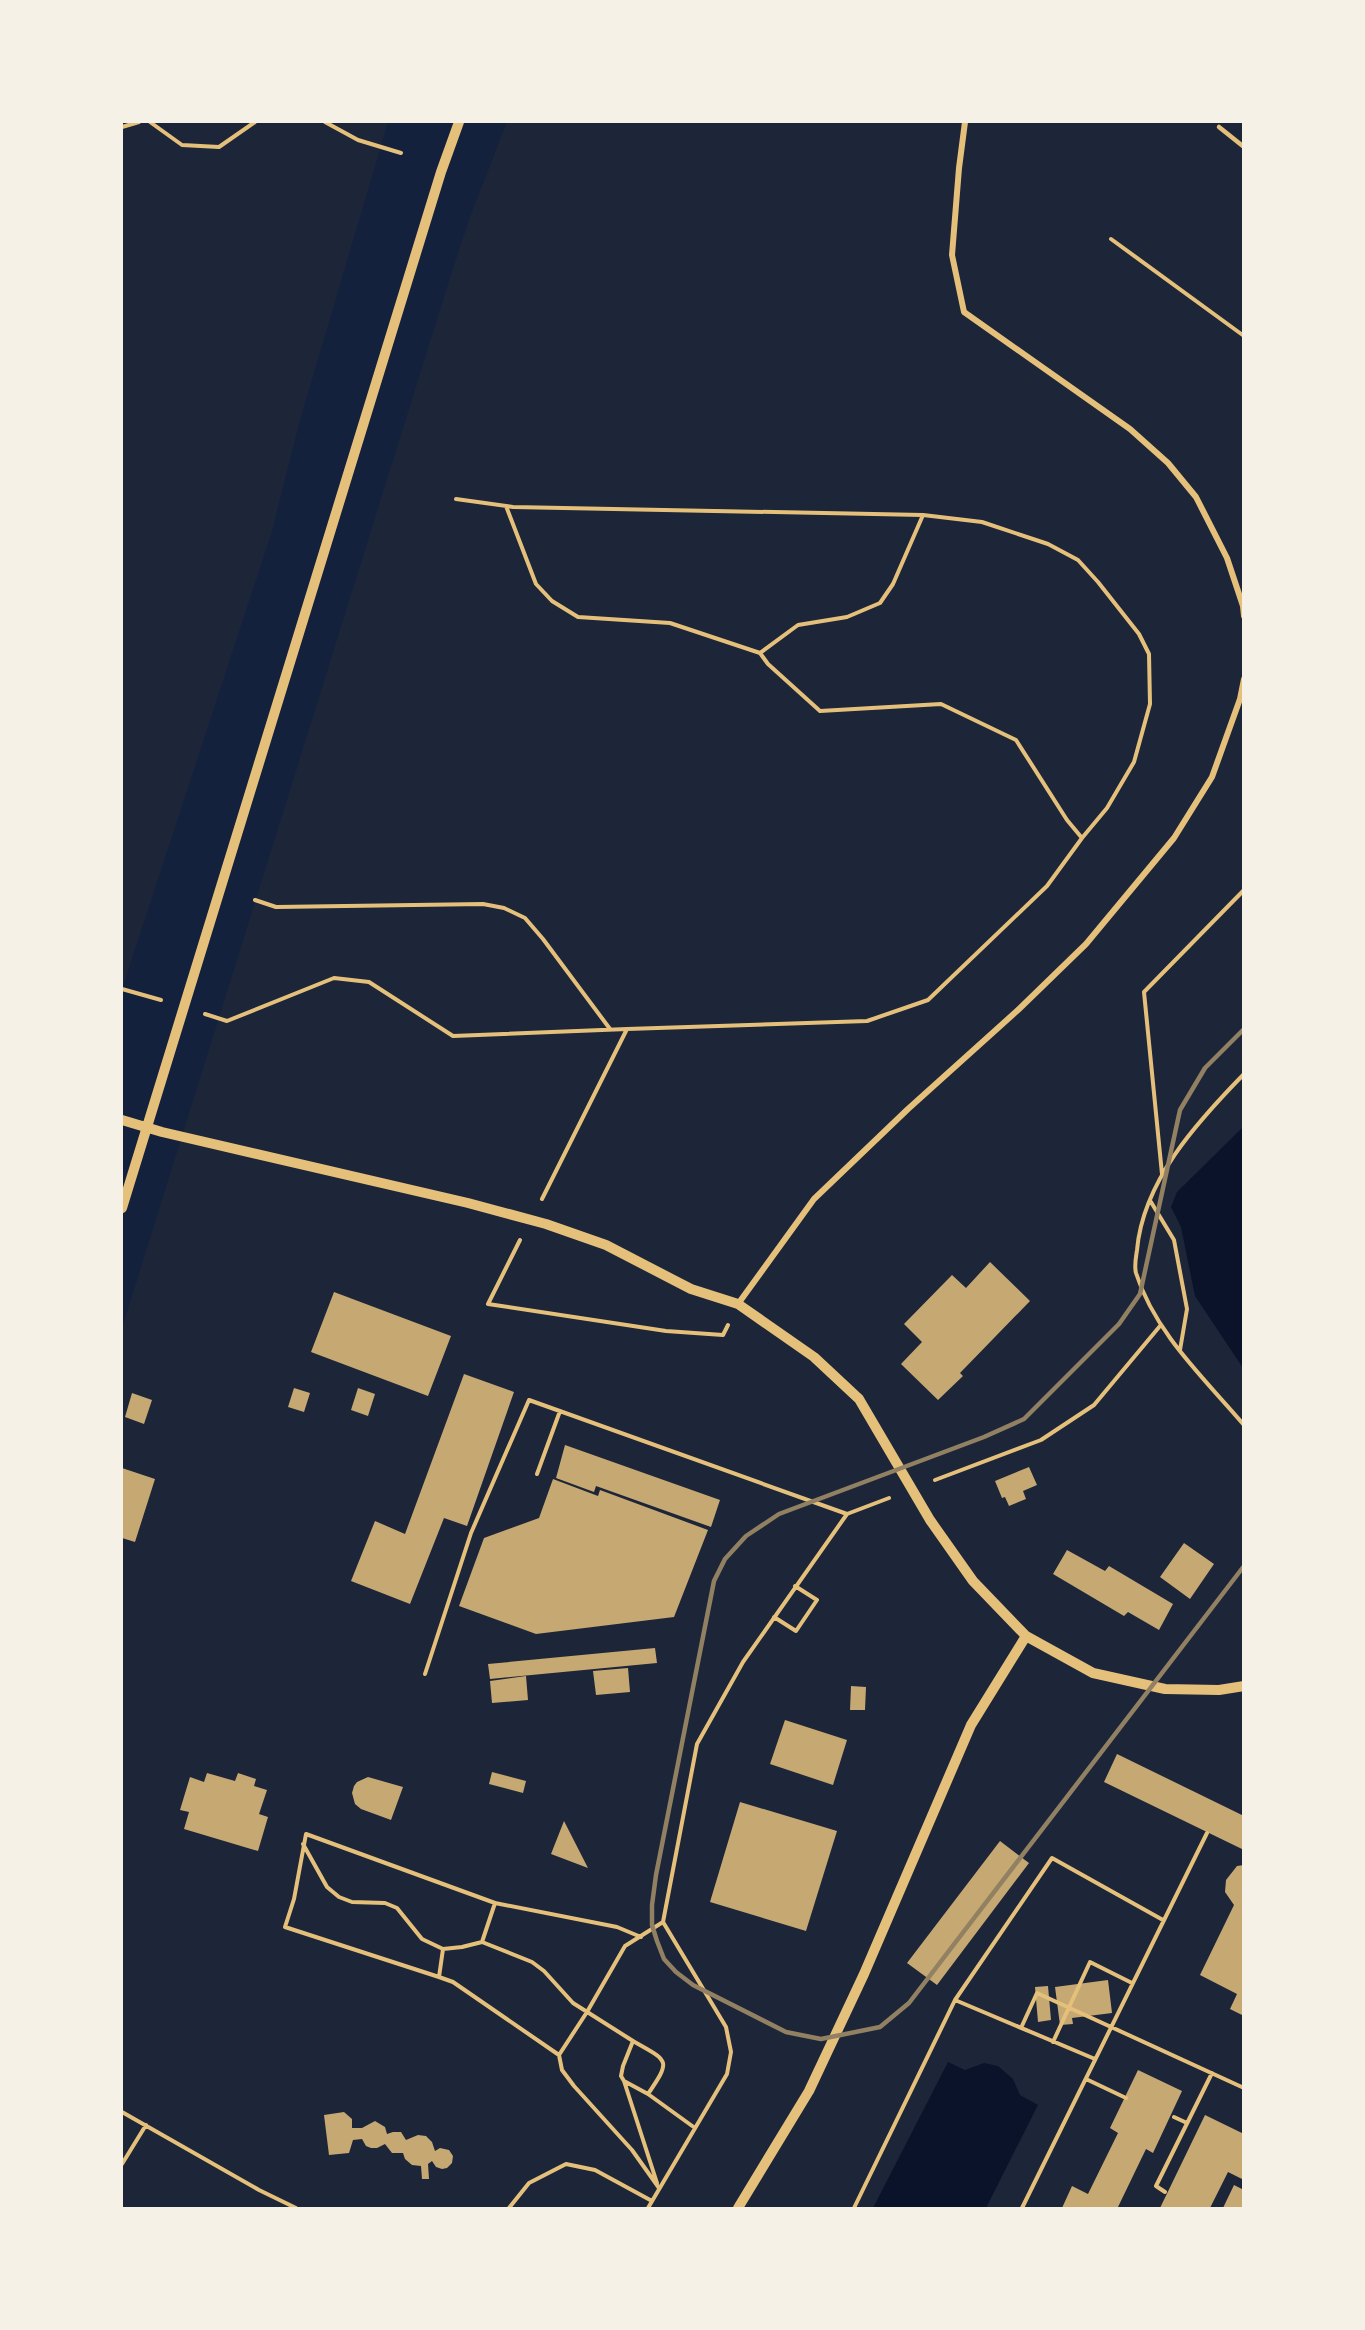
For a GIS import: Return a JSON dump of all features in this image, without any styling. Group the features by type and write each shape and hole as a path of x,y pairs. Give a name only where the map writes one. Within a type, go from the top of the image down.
{"street":[{"path":"122,1208 441,172 459,122"},
{"path":"965,122 952,255 964,312 1130,429 1168,463 1196,497 1227,558 1243,606 1244,616"},
{"path":"738,1304 814,1198 908,1108 1018,1010 1086,944 1174,838 1212,777 1240,699 1244,679"},
{"path":"122,1120 162,1132 468,1203 546,1224 606,1245 691,1289 738,1304 814,1357 859,1399 930,1520 973,1581 1026,1636 1093,1673 1114,1678 1165,1689 1219,1690 1244,1686"},
{"path":"738,2208 809,2091 864,1974 971,1725 1026,1636"}],"lane":[{"path":"1219,127 1244,147"}],"path":[{"path":"122,127 139,122"},
{"path":"150,122 182,145 219,147 255,122"},
{"path":"326,122 358,140 401,153"},
{"path":"1111,239 1244,336"},
{"path":"196,1011 226,1021 334,978 369,982 453,1036 867,1022 928,1000 1047,886 1107,808 1134,762 1150,704 1149,654 1139,634 1078,560 1048,544 982,522 924,515 506,506 456,499"},
{"path":"506,506 536,584 552,601 578,617 670,623 760,653 768,664 820,711 941,704 1016,740 1066,820 1082,838"},
{"path":"760,653 798,625 847,617 880,603 893,584 924,515"},
{"path":"1162,1174 1144,992 1244,890"},
{"path":"255,900 276,907 483,904 504,908 525,918 611,1029"},
{"path":"122,989 165,1002"},
{"path":"547,1190 627,1029"},
{"path":"1244,1074 1209,1110 1162,1174 1138,1229 1135,1271 1160,1326 1244,1425"},
{"path":"1150,1202 1174,1240 1187,1309 1180,1350"},
{"path":"504,1272 488,1304 666,1331 723,1335"},
{"path":"933,1481 1041,1440 1094,1405 1160,1326"},
{"path":"425,1674 471,1533 529,1400 847,1514"},
{"path":"537,1474 560,1411"},
{"path":"648,2208 727,2074 731,2052 726,2027 663,1922 697,1744 743,1662 847,1514 890,1497"},
{"path":"774,1617 796,1631 817,1600 795,1586"},
{"path":"1022,2208 1207,1833"},
{"path":"641,1937 617,1927 495,1903 306,1834 294,1899 285,1927 453,1982 559,2055 562,2070 568,2078 632,2150 659,2188"},
{"path":"303,1844 327,1887 339,1897 352,1902 385,1903 397,1908 422,1939 443,1949 482,1942 532,1962 544,1971 573,2003 662,2058 664,2070 648,2094"},
{"path":"854,2208 955,2000 1052,1858 1163,1920"},
{"path":"482,1942 495,1903"},
{"path":"559,2055 625,1946 663,1922"},
{"path":"439,1977 443,1949"},
{"path":"1053,2042 1090,1962 1132,1983"},
{"path":"1021,2028 1037,1993 1244,2088"},
{"path":"955,2000 1095,2059"},
{"path":"633,2041 622,2066 621,2076 659,2188"},
{"path":"1165,2192 1156,2186 1212,2073"},
{"path":"1085,2079 1126,2098"},
{"path":"624,2081 648,2094 695,2128"},
{"path":"122,2112 259,2190 297,2208"},
{"path":"1174,2117 1187,2123"},
{"path":"122,2164 146,2125"},
{"path":"508,2208 529,2183 566,2164 594,2170 652,2201"}],"shaded area":[{"path":"122,122 388,122 300,420 272,531 122,989"},
{"path":"507,122 1243,122 1243,2208 122,2208 122,1328 454,265"},
{"path":"1243,1127 1243,1368 1195,1296 1181,1227 1171,1207 1177,1192"},
{"path":"948,2062 965,2070 984,2063 998,2066 1013,2079 1020,2095 1038,2105 986,2208 873,2208"}],"building":[{"path":"990,1262 1030,1301 960,1373 963,1376 938,1400 901,1364 922,1342 904,1324 952,1275 966,1288"},
{"path":"334,1292 451,1336 428,1396 311,1352"},
{"path":"464,1374 514,1392 467,1526 444,1518 410,1604 351,1581 375,1521 405,1534"},
{"path":"294,1388 310,1393 304,1412 288,1407"},
{"path":"358,1388 375,1394 368,1416 351,1410"},
{"path":"132,1393 152,1400 144,1424 125,1417"},
{"path":"565,1445 720,1500 711,1527 596,1486 594,1492 556,1478"},
{"path":"1029,1467 1037,1485 1023,1491 1026,1499 1009,1506 1005,1497 1002,1498 995,1481"},
{"path":"122,1468 155,1479 135,1542 122,1538"},
{"path":"553,1479 598,1496 600,1490 708,1530 674,1617 536,1634 459,1606 484,1538 539,1518"},
{"path":"1184,1543 1214,1564 1190,1599 1160,1577"},
{"path":"1067,1550 1105,1571 1109,1566 1173,1604 1159,1630 1128,1612 1124,1616 1053,1574"},
{"path":"655,1648 657,1663 490,1679 488,1664"},
{"path":"628,1668 630,1692 596,1695 593,1671"},
{"path":"526,1676 528,1700 492,1703 490,1681"},
{"path":"851,1686 866,1687 865,1710 850,1710"},
{"path":"785,1720 847,1740 833,1785 770,1764"},
{"path":"1117,1754 1244,1816 1244,1850 1104,1782"},
{"path":"492,1772 526,1781 523,1793 489,1784"},
{"path":"207,1773 235,1781 238,1773 256,1779 254,1786 267,1790 259,1814 268,1817 258,1851 184,1829 189,1812 180,1810 190,1777 204,1782"},
{"path":"368,1777 403,1787 391,1820 361,1809 355,1804 352,1793 354,1786"},
{"path":"740,1802 837,1831 806,1931 710,1902"},
{"path":"564,1821 588,1868 551,1854"},
{"path":"1000,1841 1029,1863 937,1985 907,1963"},
{"path":"1244,1865 1244,2016 1230,2009 1237,1994 1200,1975 1234,1905 1225,1892 1226,1880 1237,1866"},
{"path":"1108,1980 1112,2013 1072,2018 1073,2024 1060,2025 1055,1987"},
{"path":"1048,1986 1051,2020 1038,2022 1035,1987"},
{"path":"1138,2070 1182,2091 1153,2153 1146,2149 1118,2207 1122,2208 1062,2208 1072,2186 1088,2194 1118,2133 1110,2128"},
{"path":"344,2112 352,2119 352,2128 362,2128 375,2121 385,2127 387,2134 401,2132 406,2140 418,2135 426,2136 432,2142 435,2151 440,2148 449,2150 453,2156 452,2163 442,2169 436,2167 432,2161 428,2164 429,2179 422,2179 421,2166 412,2165 405,2159 403,2153 392,2153 385,2144 371,2148 366,2146 362,2139 353,2140 349,2153 329,2155 324,2115"},
{"path":"1205,2115 1244,2134 1244,2180 1228,2172 1210,2208 1160,2208"},
{"path":"1234,2185 1244,2190 1244,2208 1223,2208"}],"railway":[{"path":"1244,1029 1205,1068 1180,1110 1140,1294 1119,1324 1024,1419 984,1437 779,1514 746,1536 725,1559 714,1581 656,1875 652,1925 664,1959 693,1985 786,2032 821,2039 880,2027 909,2003 1244,1566"}]}
